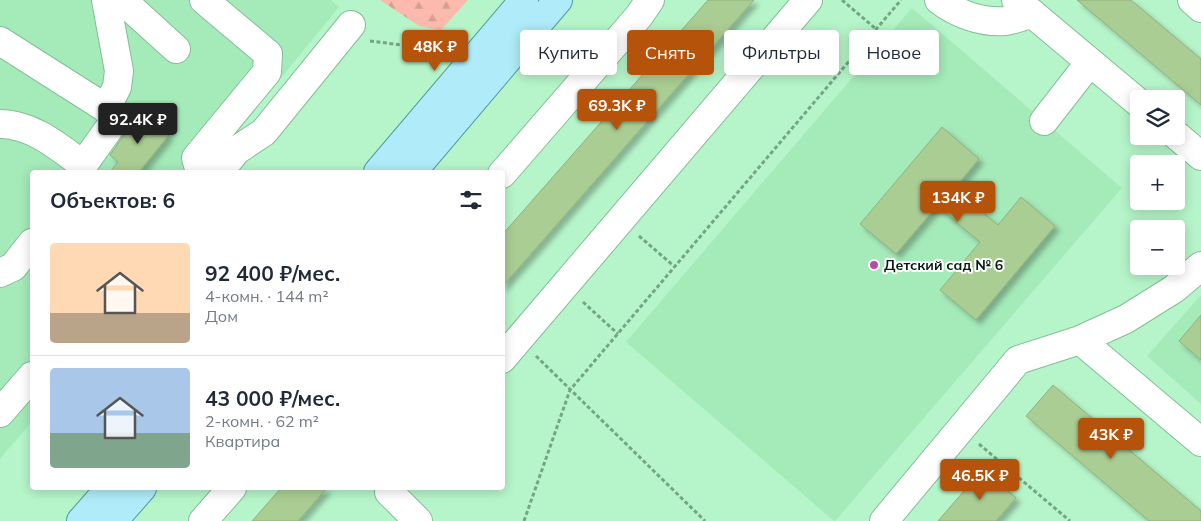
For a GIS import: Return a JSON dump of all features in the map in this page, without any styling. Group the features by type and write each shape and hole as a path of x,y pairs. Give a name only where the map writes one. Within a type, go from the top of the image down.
{"main road":[{"path":"380,170 524,0"},
{"path":"414,170 558,0"},
{"path":"81,521 108,490"},
{"path":"114,521 140,490"}],"street":[{"path":"106,0 119,71 117,87 106,108"},
{"path":"122,0 176,49"},
{"path":"199,170 196,158 268,72 268,54 204,0"},
{"path":"505,171 639,16 650,0"},
{"path":"511,349 808,0"},
{"path":"939,0 953,10 981,20 1006,21 1024,7 1130,95"},
{"path":"1192,0 1201,8"},
{"path":"221,170 237,150 264,132 344,33"},
{"path":"0,40 118,116 83,169 56,145 34,132 0,124"},
{"path":"1044,121 1090,62"},
{"path":"1185,143 1201,156"},
{"path":"0,273 13,267 30,246"},
{"path":"884,521 1018,360 1080,340 1126,319 1174,289 1201,266"},
{"path":"1080,340 1201,442"},
{"path":"0,413 30,378"},
{"path":"203,521 230,490"},
{"path":"391,490 389,492 418,521"}],"path":[{"path":"842,0 876,29"},
{"path":"524,521 570,390 901,0"},
{"path":"344,33 367,40 418,47 443,59"},
{"path":"620,220 675,267"},
{"path":"565,286 618,334"},
{"path":"511,349 570,390 705,521"},
{"path":"961,429 1070,521"}],"shaded area":[{"path":"0,0 331,0 339,7 208,167 212,170 30,170 30,423 0,459"},
{"name":"Детский сад № 6","path":"912,8 938,30 893,30"},
{"name":"Детский сад № 6","path":"939,31 1122,188 835,521 626,342 855,75 939,75"},
{"path":"1201,295 1201,404 1147,356"}],"green space":[{"path":"380,0 468,0 441,30 419,26"}],"building":[{"path":"708,0 754,0 728,30 724,30 724,34 714,46 714,30 682,30"},
{"path":"1077,0 1131,0 1201,59 1201,105"},
{"path":"642,75 688,75 505,284 505,232"},
{"path":"136,109 169,135 141,170 112,170 118,162 110,155 131,125"},
{"path":"942,127 979,159 954,189 998,225 1021,197 1055,226 976,320 940,290 980,242 937,206 896,254 860,224"},
{"path":"1201,315 1201,360 1179,341"},
{"path":"1053,385 1201,511 1201,521 1149,521 1026,416"},
{"path":"983,469 1016,498 996,521 938,521"},
{"path":"279,490 325,490 298,521 252,521"}],"place":[{"name":"Детский сад № 6","path":"874,265"}]}
